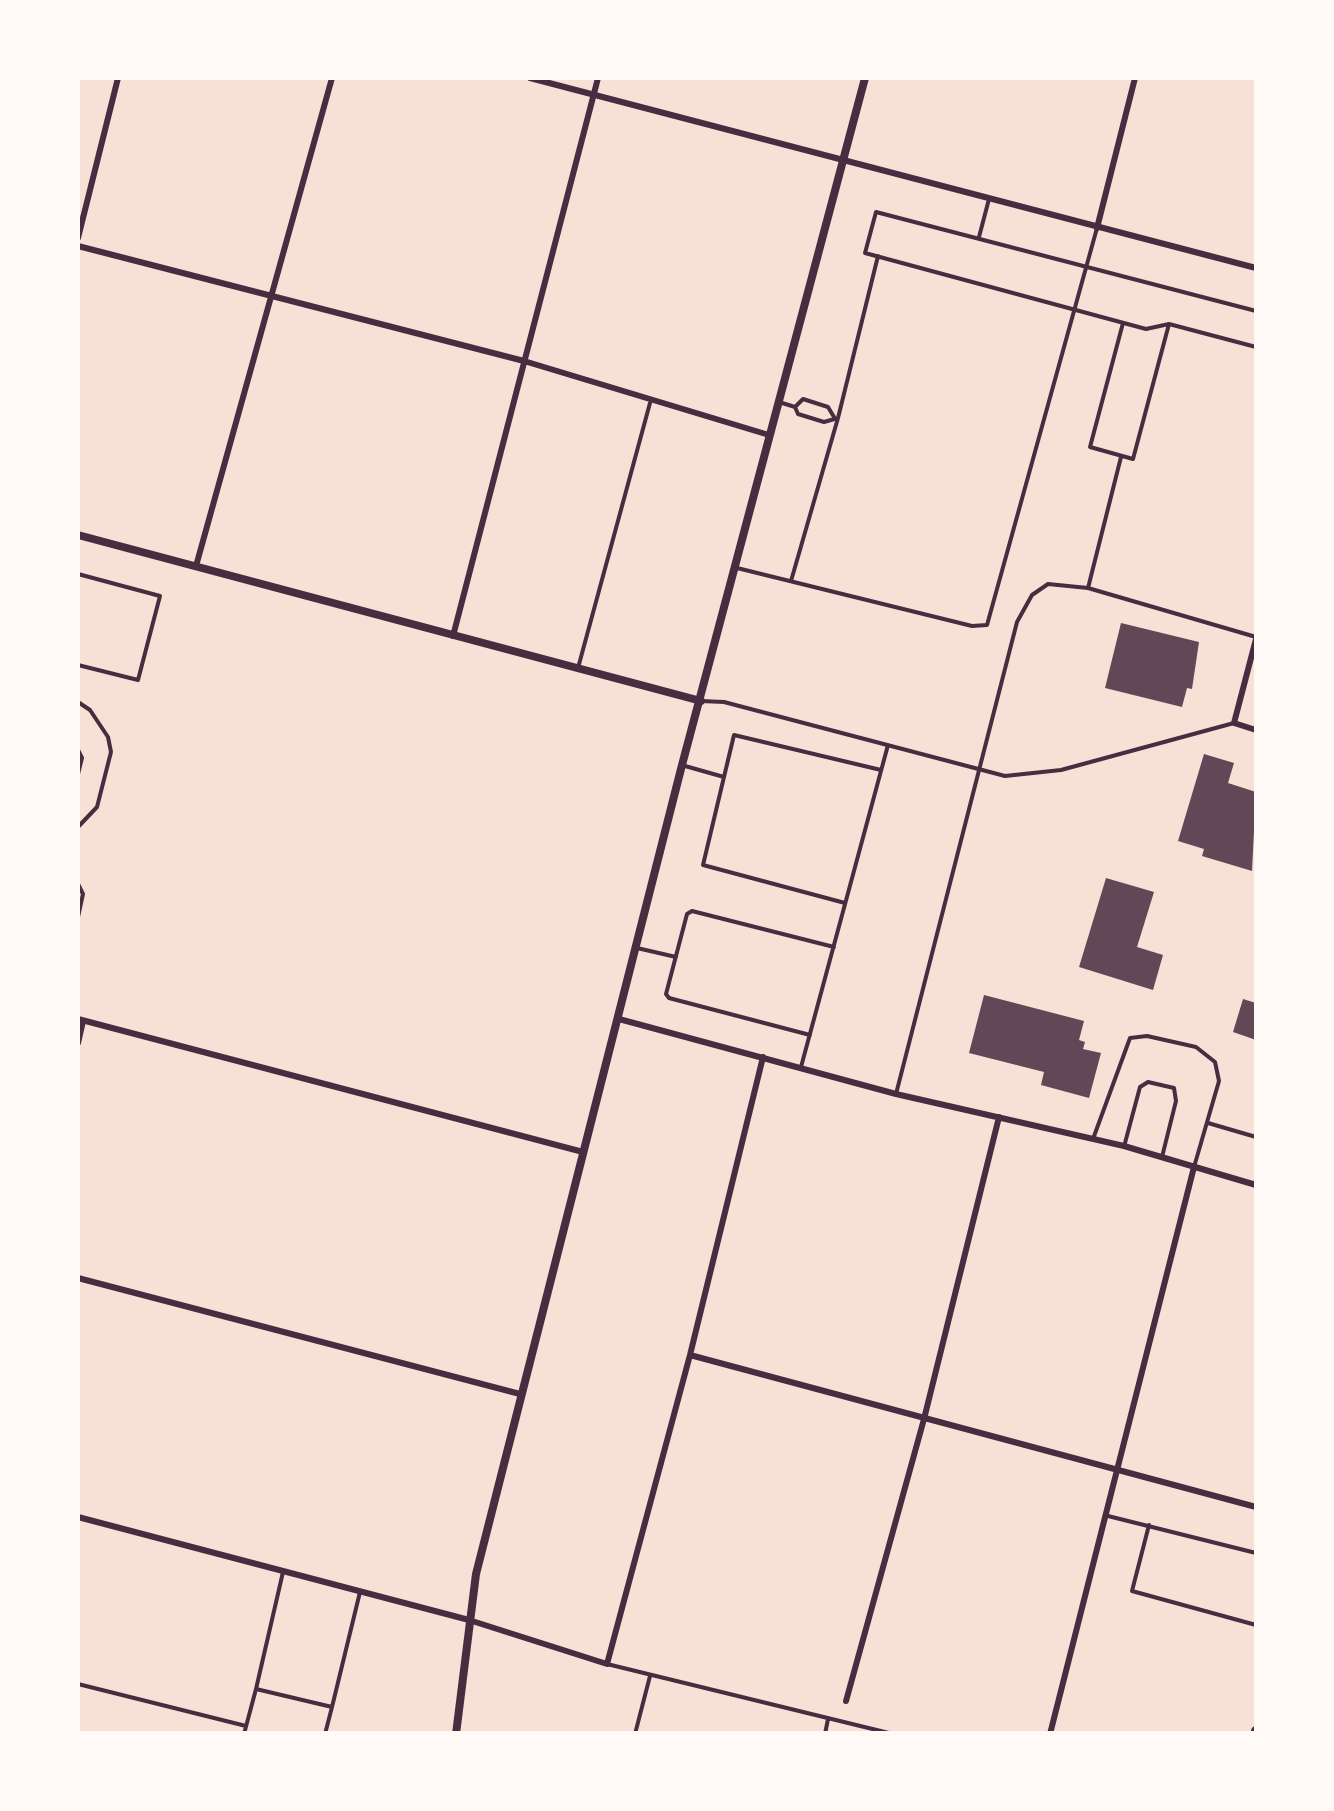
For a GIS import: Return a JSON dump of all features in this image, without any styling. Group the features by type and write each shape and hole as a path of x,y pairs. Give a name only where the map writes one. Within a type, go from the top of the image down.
{"street":[{"path":"78,238 118,78"},
{"path":"196,566 332,78"},
{"path":"530,78 1256,268"},
{"path":"453,636 598,78"},
{"path":"456,1734 476,1574 520,1394 682,765 866,78"},
{"path":"1097,228 1134,78"},
{"path":"78,246 524,361 650,403 770,436"},
{"path":"78,534 701,701"},
{"path":"1256,638 1234,723 1256,730"},
{"path":"618,1019 896,1094 1124,1146 1256,1185"},
{"path":"78,1043 80,1020 583,1152"},
{"path":"78,1517 469,1620 607,1664 690,1355 763,1057"},
{"path":"846,1701 924,1419 999,1117"},
{"path":"1050,1734 1194,1167"},
{"path":"78,1278 520,1394"},
{"path":"690,1355 1119,1467 1256,1507"}],"lane":[{"path":"978,240 989,198"},
{"path":"1256,311 876,212 865,252 1123,323 1146,328 1169,324 1256,346"},
{"path":"736,568 972,626 987,625 1097,228"},
{"path":"791,581 878,256"},
{"path":"1123,323 1090,448 1134,459 1169,324"},
{"path":"779,402 795,406 804,400 828,407 836,418"},
{"path":"578,668 650,403"},
{"path":"795,406 798,414 824,422 836,418"},
{"path":"1088,588 1121,456"},
{"path":"78,574 160,596 138,680 78,664"},
{"path":"896,1094 1017,622 1032,596 1048,584 1088,588 1256,638"},
{"path":"701,701 724,702 980,771 1032,776 1234,723"},
{"path":"78,702 90,710 108,736 111,757 97,808 78,827"},
{"path":"845,903 703,864 724,777 739,733 881,770"},
{"path":"801,1068 888,745"},
{"path":"78,750 82,758 78,774"},
{"path":"682,765 724,777"},
{"path":"78,884 82,894 78,918"},
{"path":"810,1035 669,998 666,994 687,914 692,910 834,947"},
{"path":"637,948 676,957"},
{"path":"1093,1139 1130,1038 1147,1036 1196,1047 1215,1062 1218,1082 1194,1167"},
{"path":"1124,1146 1140,1087 1148,1082 1174,1088 1176,1101 1162,1157"},
{"path":"1208,1123 1256,1137"},
{"path":"1108,1516 1256,1553"},
{"path":"1149,1525 1132,1592 1256,1624"},
{"path":"244,1734 284,1572"},
{"path":"325,1734 360,1592"},
{"path":"607,1664 893,1734"},
{"path":"635,1734 650,1676"},
{"path":"78,1684 246,1726"},
{"path":"256,1689 332,1707"},
{"path":"824,1734 829,1717"}],"building":[{"path":"1121,623 1199,642 1192,689 1187,688 1182,707 1105,688"},
{"path":"1204,754 1234,763 1228,783 1256,792 1252,871 1202,856 1204,849 1178,841"},
{"path":"1106,878 1154,892 1137,947 1163,955 1153,990 1079,967"},
{"path":"984,995 1084,1021 1079,1040 1085,1042 1083,1049 1101,1053 1089,1098 1041,1085 1044,1072 969,1053"},
{"path":"1243,999 1256,1003 1256,1040 1233,1032"}]}
